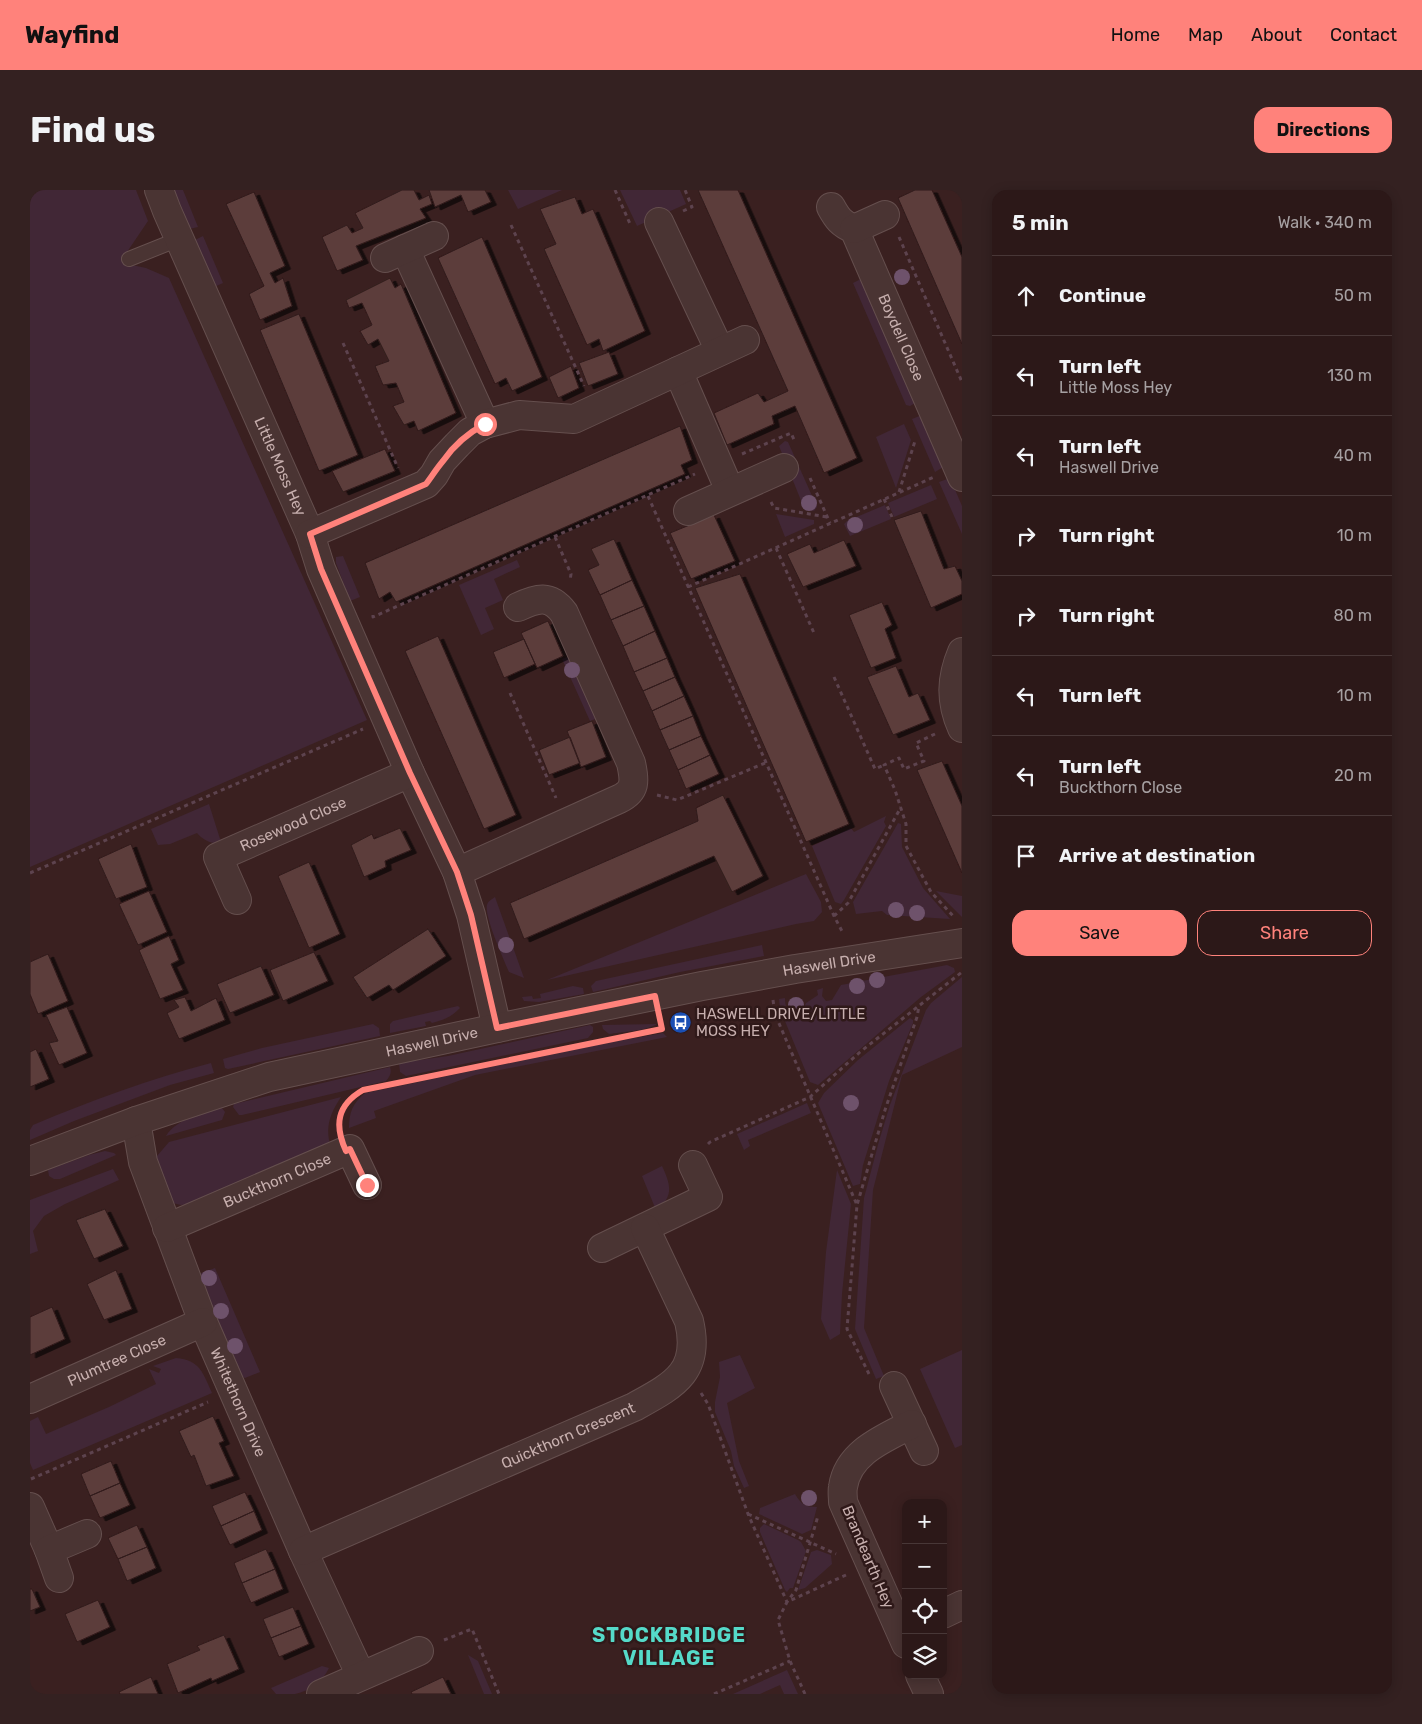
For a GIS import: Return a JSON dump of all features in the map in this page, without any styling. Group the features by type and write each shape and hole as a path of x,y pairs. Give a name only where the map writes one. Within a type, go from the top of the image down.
{"street":[{"name":"Little Moss Hey","path":"159,190 310,534 321,569 386,719 457,872 471,915 497,1028"},
{"name":"Boydell Close","path":"831,207 843,225 854,229 960,472"},
{"path":"660,222 720,351"},
{"path":"854,229 891,223"},
{"path":"434,236 395,254 485,424"},
{"path":"310,534 426,484 442,461 457,445 470,432 485,424 519,415 574,419 744,340"},
{"path":"678,371 730,492"},
{"path":"688,511 788,468"},
{"path":"457,872 626,796 632,789 634,777 632,763 564,613 557,604 539,599 518,607"},
{"path":"961,725 954,697 953,679 962,652"},
{"name":"Rosewood Close","path":"237,900 218,857 410,773"},
{"name":"Haswell Drive","path":"30,1160 136,1120 268,1077 752,976 858,960 959,931"},
{"name":"Whitethorn Drive","path":"136,1120 143,1162 203,1322 303,1551 361,1676"},
{"name":"Buckthorn Close","path":"167,1228 350,1149 367,1185"},
{"path":"602,1248 708,1197 694,1165"},
{"name":"Quickthorn Crescent","path":"303,1551 634,1407 672,1384 685,1370 692,1354 693,1338 689,1321 645,1228"},
{"name":"Plumtree Close","path":"30,1399 203,1322"},
{"path":"894,1386 924,1452"},
{"name":"Brandearth Hey","path":"903,1634 867,1566 843,1502 843,1486 850,1468 865,1450 912,1424"},
{"path":"30,1508 59,1578"},
{"path":"49,1550 87,1534"},
{"path":"947,1612 962,1606"},
{"path":"321,1694 419,1651"},
{"path":"922,1679 929,1694"}],"lane":[{"path":"129,259 179,239"}],"path":[{"path":"891,223 962,382"},
{"path":"510,225 595,410"},
{"path":"343,343 408,492"},
{"path":"342,618 369,606 373,617 791,433 788,468 774,508 827,517"},
{"path":"899,493 916,439"},
{"path":"788,468 830,523"},
{"path":"688,586 884,499 960,472"},
{"path":"648,496 834,916 858,960"},
{"path":"884,499 892,517"},
{"path":"555,537 571,574 564,613"},
{"path":"776,548 814,633"},
{"path":"834,677 876,769 899,758 904,769 924,761 916,743 961,725"},
{"path":"510,693 566,823"},
{"path":"30,874 386,719"},
{"path":"632,789 677,800 765,762"},
{"path":"884,765 896,790 906,824 906,846 931,892 959,931"},
{"path":"834,916 848,903 901,807"},
{"path":"694,1165 710,1142 810,1096 860,1052 962,972"},
{"path":"346,1151 338,1130 340,1117 346,1105 355,1095 363,1090 662,1029 655,996"},
{"path":"772,998 775,1014 857,1205"},
{"path":"894,1386 875,1386 847,1329 857,1205 885,1110 918,1017 919,1006"},
{"path":"685,1370 708,1404 748,1514 787,1602"},
{"path":"30,1479 233,1391"},
{"path":"805,1694 790,1661 778,1620 787,1602 796,1590 820,1510 843,1502"},
{"path":"748,1514 867,1566"},
{"path":"787,1602 867,1566"},
{"path":"419,1651 472,1628 499,1694"},
{"path":"714,1694 790,1661"}],"shaded area":[{"path":"30,190 136,190 148,221 127,252 132,265 146,268 169,278 367,720 30,867"},
{"path":"172,190 183,190 198,227 189,229"},
{"path":"508,190 562,190 518,209"},
{"path":"620,190 680,190 686,204 637,226"},
{"path":"203,236 223,283 214,287 193,241"},
{"path":"861,279 917,402 910,406 906,405 853,283"},
{"path":"922,415 945,466 935,472 912,419"},
{"path":"904,424 911,440 896,488 876,437"},
{"path":"785,441 788,442 817,507 814,511 804,508 779,446"},
{"path":"950,478 962,506 962,534 939,482"},
{"path":"931,485 937,499 894,517 888,503"},
{"path":"885,505 891,519 850,536 844,524 847,521"},
{"path":"776,514 814,520 814,524 785,537"},
{"path":"343,556 360,597 350,601 336,563 336,557"},
{"path":"517,560 520,567 494,579 503,600 485,608 494,629 481,635 459,585"},
{"path":"570,656 598,718 590,721 562,659"},
{"path":"209,804 221,842 214,843 208,841 197,833 170,844 158,845 151,829"},
{"path":"886,816 884,822 886,826 844,900 841,904 835,902 812,846 851,828 854,832"},
{"path":"898,823 901,824 902,847 923,888 950,919 887,915 882,911 856,914 853,902"},
{"path":"806,874 821,902 822,912 814,921 547,980"},
{"path":"936,891 962,896 962,917"},
{"path":"495,897 524,978 509,972 491,928 487,905"},
{"path":"762,945 764,956 680,972 593,992 591,986 596,981"},
{"path":"947,965 954,968 955,972 921,997 818,1085 810,1082 780,1009 779,999 785,998 788,1009 796,1017 800,1015 806,1003 818,995 817,990 823,988 822,996 826,1001 832,1000 841,985"},
{"path":"962,977 962,1047 902,1075 873,1190 864,1328 884,1376 876,1379 855,1329 864,1198 890,1105 926,1010 931,1003"},
{"path":"573,986 583,988 584,994 539,1002 524,1001 522,997 532,996 533,999 541,998 540,994"},
{"path":"458,1006 460,1008 457,1011 444,1019 432,1023 430,1021 425,1022 426,1026 390,1033 390,1024 393,1021"},
{"path":"910,1018 913,1020 913,1023 889,1081 863,1165 860,1184 853,1186 818,1103 824,1093 858,1060"},
{"path":"373,1024 379,1028 380,1036 228,1069 225,1068 223,1059 262,1048"},
{"path":"657,1024 641,1030 609,1034 603,1029 602,1025"},
{"path":"590,1025 593,1027 593,1032 588,1038 406,1076 400,1072 399,1063 448,1056"},
{"path":"663,1033 667,1037 475,1075 374,1111 376,1118 349,1128 352,1108 365,1093"},
{"path":"211,1063 214,1073 170,1085 74,1121 30,1140 30,1130 33,1125 120,1091"},
{"path":"390,1067 391,1071 386,1081 242,1115 239,1115 233,1107 234,1104"},
{"path":"341,1097 330,1119 328,1131 330,1144 191,1204 181,1205 173,1203 156,1164 157,1156 169,1142"},
{"path":"807,1103 811,1113 748,1140 750,1146 744,1150 737,1134"},
{"path":"222,1108 225,1112 222,1120 166,1136 184,1121"},
{"path":"105,1151 116,1155 60,1179 54,1179 49,1176 48,1170"},
{"path":"662,1166 669,1190 666,1200 656,1210 642,1176"},
{"path":"113,1169 119,1180 65,1204 44,1216 33,1231 38,1251 30,1254 30,1200"},
{"path":"837,1170 851,1204 840,1334 830,1340 821,1319 826,1252"},
{"path":"215,1268 260,1372 245,1378 241,1376 198,1279 199,1274"},
{"path":"962,1350 962,1445 955,1448 920,1369"},
{"path":"740,1355 755,1388 727,1403 739,1461 749,1486 744,1488 715,1412 720,1377 719,1362"},
{"path":"176,1358 184,1359 196,1365 203,1374 212,1393 33,1470 30,1463 30,1421 38,1417 46,1434 109,1407 156,1384 149,1369 159,1373 161,1369 153,1366"},
{"path":"795,1494 804,1504 817,1507 811,1530 802,1534 759,1514 760,1508"},
{"path":"764,1524 798,1540 806,1551 793,1588 790,1588 787,1592 760,1532 760,1528"},
{"path":"817,1550 831,1555 832,1564 805,1588 798,1590 811,1552"},
{"path":"468,1655 478,1661 492,1694 484,1694"},
{"path":"322,1666 329,1668 320,1681 311,1688 295,1694 276,1694 271,1688"},
{"path":"787,1670 798,1694 784,1694 780,1685 760,1694 733,1694"}],"building":[{"path":"402,190 414,190 419,200 429,195 432,204 420,209 426,218 356,246 363,260 337,271 322,237 347,225 352,233 363,228 355,213"},
{"path":"429,190 485,190 491,202 468,212 461,195 435,207"},
{"path":"698,190 738,190 857,458 824,473 795,406 772,416 774,424 727,445 714,413 758,393 764,402 788,391"},
{"path":"915,190 932,190 962,257 962,344 898,198"},
{"path":"254,192 285,266 270,273 275,283 283,278 292,306 260,320 249,294 264,286 226,204"},
{"path":"575,197 582,214 593,209 645,331 603,351 599,339 587,345 544,249 556,244 540,209"},
{"path":"482,237 542,377 512,391 506,378 495,384 438,258"},
{"path":"390,278 395,288 401,284 456,413 418,431 414,421 404,425 393,406 404,402 396,383 383,385 375,366 389,361 378,339 368,345 360,331 372,325 362,303 349,308 346,300"},
{"path":"299,314 358,455 319,471 260,330"},
{"path":"609,352 618,374 588,386 579,363"},
{"path":"571,366 579,388 558,398 549,377"},
{"path":"680,426 692,460 681,465 685,474 396,602 390,592 379,599 365,563"},
{"path":"385,449 395,471 343,492 332,471"},
{"path":"921,511 944,569 955,566 962,581 962,594 931,608 894,520"},
{"path":"714,515 735,561 691,579 670,533"},
{"path":"614,539 632,580 600,595 588,570 599,565 591,549"},
{"path":"844,540 856,566 803,587 787,554 810,544 814,553"},
{"path":"740,574 849,824 806,842 695,588"},
{"path":"632,580 644,606 611,620 600,595"},
{"path":"882,602 892,625 885,629 896,658 871,668 849,615"},
{"path":"644,606 655,631 623,646 611,620"},
{"path":"548,621 563,656 537,668 521,633"},
{"path":"655,631 667,658 634,672 623,646"},
{"path":"438,636 516,815 484,829 405,651"},
{"path":"524,639 535,664 504,678 493,652"},
{"path":"667,658 675,677 643,691 634,672"},
{"path":"896,666 909,697 918,693 930,720 893,735 867,677"},
{"path":"675,677 684,696 652,711 643,691"},
{"path":"684,696 693,716 660,730 652,711"},
{"path":"693,716 701,736 669,750 660,730"},
{"path":"592,721 606,757 581,767 567,731"},
{"path":"701,736 710,755 678,770 669,750"},
{"path":"570,737 580,763 549,775 539,750"},
{"path":"710,755 719,774 686,789 678,770"},
{"path":"942,761 962,806 962,873 917,770"},
{"path":"723,795 763,876 732,892 714,856 524,939 510,903 698,821 696,808"},
{"path":"400,828 411,850 385,861 386,867 364,877 351,845 372,834 374,839"},
{"path":"131,844 147,887 116,899 98,859"},
{"path":"309,862 340,934 309,948 278,876"},
{"path":"149,891 167,932 138,945 119,904"},
{"path":"428,929 446,956 393,990 389,985 367,998 353,977"},
{"path":"169,936 179,960 171,964 183,990 160,999 139,950"},
{"path":"314,952 328,981 283,1001 270,970"},
{"path":"48,954 68,1001 38,1014 30,994 30,962"},
{"path":"261,966 274,995 230,1013 217,984"},
{"path":"185,997 191,1011 216,998 225,1020 179,1039 167,1013 179,1007 174,1000"},
{"path":"67,1007 87,1053 59,1065 49,1043 58,1041 46,1015"},
{"path":"36,1049 49,1079 30,1087 30,1052"},
{"path":"105,1209 123,1246 94,1259 76,1220"},
{"path":"116,1270 132,1309 104,1320 87,1284"},
{"path":"52,1307 65,1339 30,1355 30,1317"},
{"path":"213,1416 224,1441 219,1443 234,1476 206,1486 194,1455 191,1457 179,1431"},
{"path":"111,1461 120,1483 90,1496 81,1474"},
{"path":"120,1483 130,1505 100,1518 90,1496"},
{"path":"245,1492 254,1511 221,1526 212,1506"},
{"path":"254,1511 262,1530 230,1545 221,1526"},
{"path":"137,1525 147,1547 118,1559 108,1538"},
{"path":"147,1547 156,1568 127,1581 118,1559"},
{"path":"266,1549 275,1569 242,1583 234,1563"},
{"path":"275,1569 283,1589 251,1603 242,1583"},
{"path":"30,1589 32,1589 40,1607 30,1611"},
{"path":"98,1600 110,1627 77,1642 65,1614"},
{"path":"293,1607 301,1626 271,1638 263,1619"},
{"path":"301,1626 309,1644 279,1657 271,1638"},
{"path":"224,1635 239,1669 212,1681 211,1678 178,1693 167,1664 200,1650 197,1646"},
{"path":"151,1677 158,1694 120,1694 119,1692"},
{"path":"443,1677 451,1694 412,1694 411,1692"}],"place":[{"name":"HASWELL DRIVE/LITTLE MOSS HEY","path":"680,1023"}],"district":[{"name":"STOCKBRIDGE VILLAGE","path":"669,1646"}],"route":[{"path":"367,1185 350,1149 346,1151 338,1130 340,1117 346,1105 355,1095 363,1090 662,1029 655,996 497,1028 471,915 457,872 410,773 321,569 310,534 426,484 442,461 457,445 470,432 485,424"}]}
